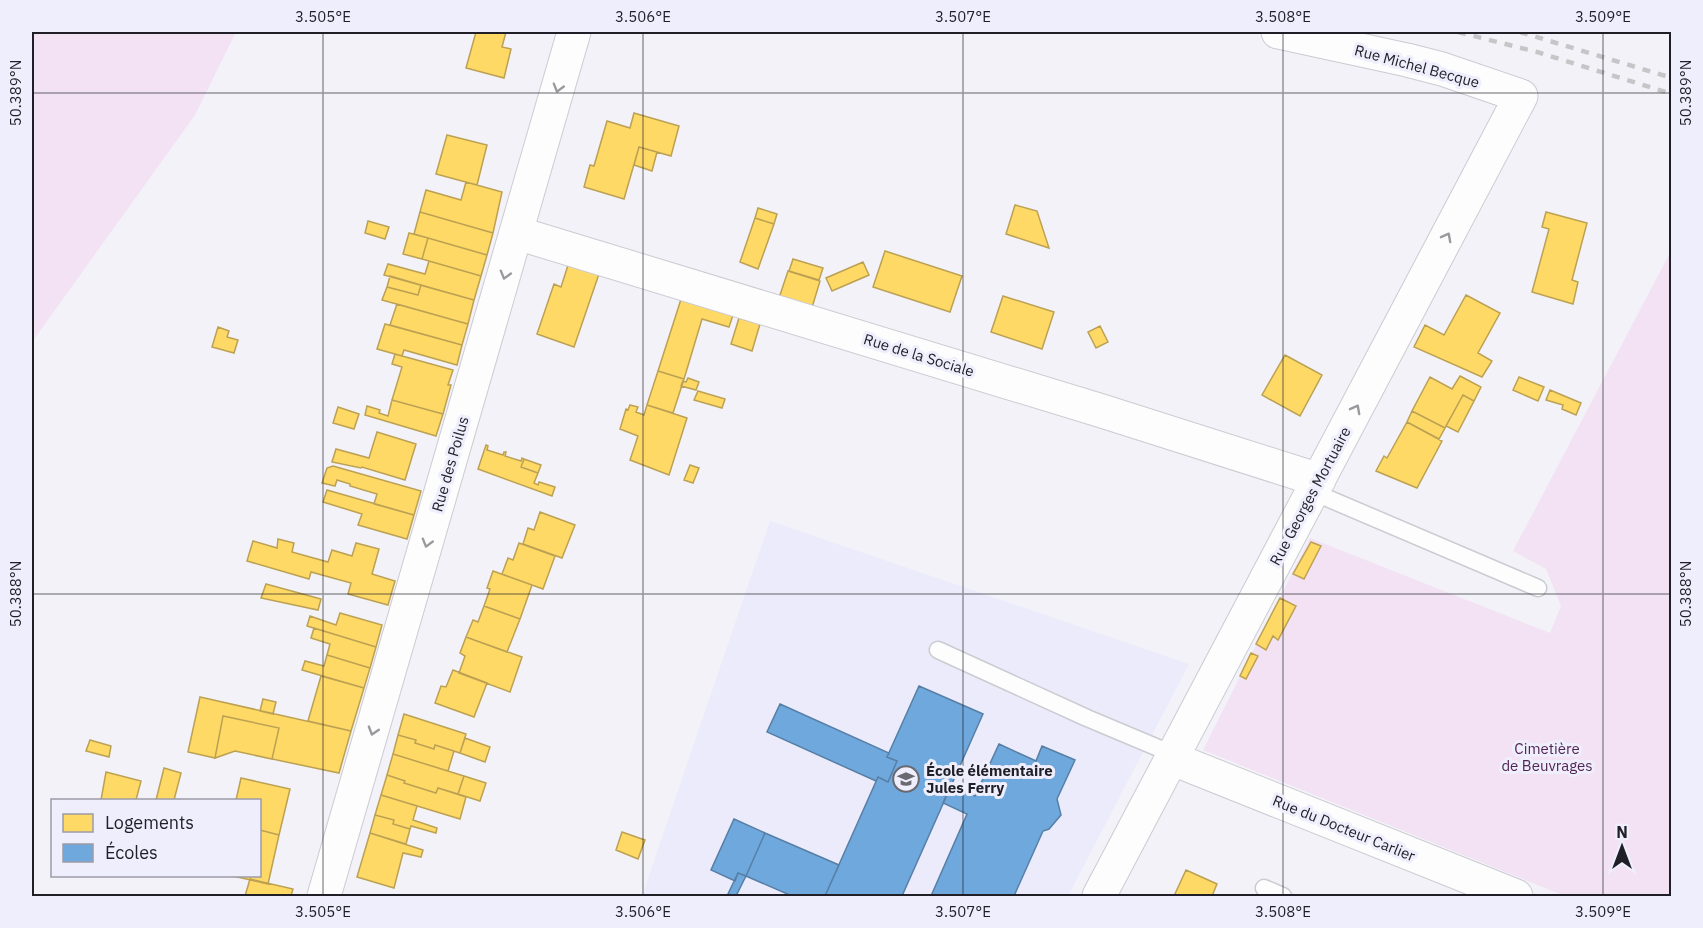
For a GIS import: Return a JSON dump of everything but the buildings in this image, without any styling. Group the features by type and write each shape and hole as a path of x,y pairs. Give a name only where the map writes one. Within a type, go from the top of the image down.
{"street":[{"name":"Rue des Poilus","path":"324,897 574,32"},
{"name":"Rue Michel Becque","path":"1278,32 1425,64 1521,96"},
{"name":"Rue Georges Mortuaire","path":"1099,897 1521,96"},
{"name":"Rue de la Sociale","path":"517,232 1102,411 1316,486"},
{"name":"Rue du Docteur Carlier","path":"1174,757 1516,897"}],"lane":[{"path":"1316,486 1538,588"},
{"path":"938,650 1174,757"},
{"path":"1264,888 1283,897"}],"shaded area":[{"name":"École élémentaire Jules Ferry","path":"770,521 1189,664 1068,896 650,896 643,893"}],"green space":[{"path":"32,32 236,32 195,115 32,342"},
{"name":"Cimetière de Beuvrages","path":"1671,251 1671,896 1565,896 1203,750 1310,538 1550,633 1561,606 1546,569 1513,551"}],"railway":[{"path":"1458,32 1537,52 1672,94"},
{"path":"1520,32 1672,78"}],"place":[{"name":"École élémentaire Jules Ferry","path":"906,779"}]}
